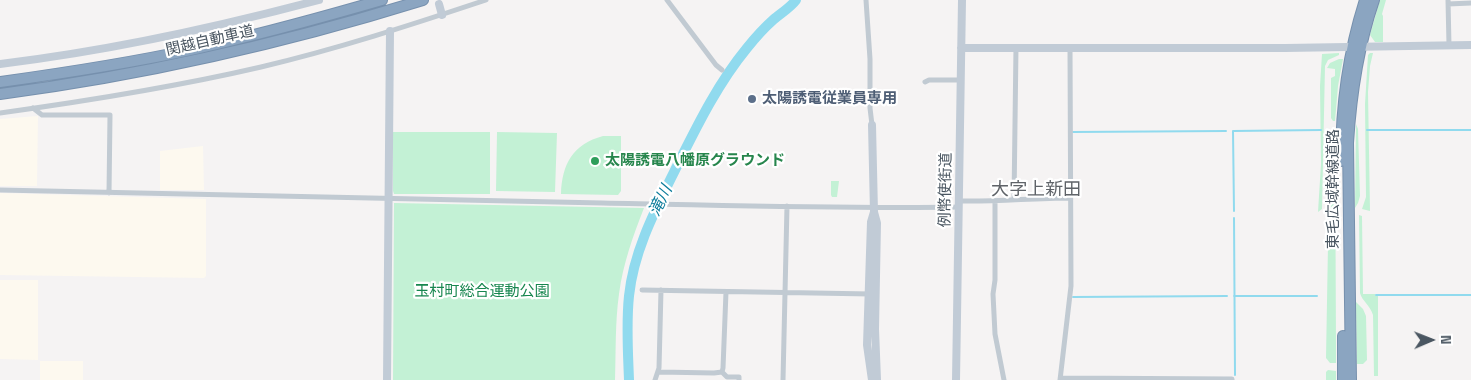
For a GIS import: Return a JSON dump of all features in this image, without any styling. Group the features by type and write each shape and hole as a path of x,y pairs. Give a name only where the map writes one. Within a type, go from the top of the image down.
{"highway":[{"name":"関越自動車道","path":"0,82 122,63 194,49 382,0"},
{"name":"関越自動車道","path":"0,94 60,86 196,61 324,30 423,0"},
{"name":"東毛広域幹線道路","path":"1351,380 1348,151 1356,47 1365,0"},
{"name":"東毛広域幹線道路","path":"1343,380 1341,124 1346,78 1374,0"}],"street":[{"path":"0,64 50,58 158,38 243,20 319,0"},
{"path":"0,113 209,78 262,67 390,31 486,0"},
{"path":"667,0 716,65 722,70"},
{"path":"866,0 870,64 874,210 871,222 872,294 877,380"},
{"name":"例幣使街道","path":"956,380 962,0"},
{"path":"1449,45 1448,2 1471,3"},
{"path":"438,4 442,15"},
{"path":"387,380 390,31"},
{"path":"961,48 1471,45"},
{"path":"1014,200 1016,47"},
{"path":"1070,48 1071,294 1061,379 1232,380"},
{"path":"925,82 929,80 961,80"},
{"path":"33,108 42,115 110,115 108,193"},
{"path":"0,190 258,197 787,206 874,210 1042,198 1070,198"},
{"path":"994,201 995,280 993,294 995,334 1004,380"},
{"path":"783,380 787,206"},
{"path":"642,290 872,294"},
{"path":"655,380 659,372 661,290"},
{"path":"722,372 726,292"},
{"path":"872,294 867,345 872,380"},
{"path":"659,372 722,372"},
{"path":"681,380 682,372"},
{"path":"722,372 727,377 739,377 739,380"},
{"path":"707,380 708,373"}],"shaded area":[{"path":"38,116 37,186 0,186 0,119"},
{"path":"203,146 204,190 160,190 160,151"},
{"path":"0,193 206,199 206,276 204,278 0,275"},
{"path":"0,280 38,280 38,360 0,359"},
{"path":"40,361 83,361 83,380 40,380"}],"green space":[{"path":"1380,0 1386,0 1382,14 1383,42 1375,42 1370,35"},
{"path":"1339,53 1339,55 1328,60 1325,66 1322,209 1318,212 1321,164 1320,86 1322,54"},
{"path":"1373,53 1368,92 1370,211 1362,209 1366,197 1365,104 1368,55"},
{"path":"1343,59 1338,86 1335,121 1333,121 1331,118 1331,78 1335,76 1335,69 1327,68 1330,63"},
{"path":"1356,124 1358,129 1360,196 1355,208"},
{"path":"1335,128 1336,363 1330,363 1326,358 1330,131"},
{"path":"393,132 490,132 490,194 394,194"},
{"path":"497,132 557,133 555,192 496,191"},
{"name":"太陽誘電八幡原グラウンド","path":"603,136 621,136 621,191 618,195 561,194 564,173 571,157 584,144"},
{"path":"831,181 839,181 837,197 832,197 831,195"},
{"name":"玉村町総合運動公園","path":"394,203 644,208 629,250 619,294 615,380 393,380"},
{"path":"1359,215 1362,216 1363,294 1375,294 1378,296 1378,376 1374,376 1373,315 1360,293"},
{"path":"1356,302 1363,309 1366,316 1367,360 1363,364 1357,364"},
{"path":"1328,370 1336,371 1336,380 1326,380 1326,372"}],"waterway":[{"name":"滝川","path":"629,380 627,328 629,296 636,261 648,227 694,132 727,75 760,33 796,0"},
{"path":"1234,211 1233,131 1321,130"},
{"path":"1367,130 1471,130"},
{"path":"1073,132 1226,131"},
{"path":"1234,218 1235,375"},
{"path":"1376,295 1471,295"},
{"path":"1073,297 1227,296"},
{"path":"1234,296 1317,296"}],"place":[{"name":"太陽誘電従業員専用","path":"752,99"},
{"name":"太陽誘電八幡原グラウンド","path":"595,161"}],"district":[{"name":"大字上新田","path":"1036,190"}]}
